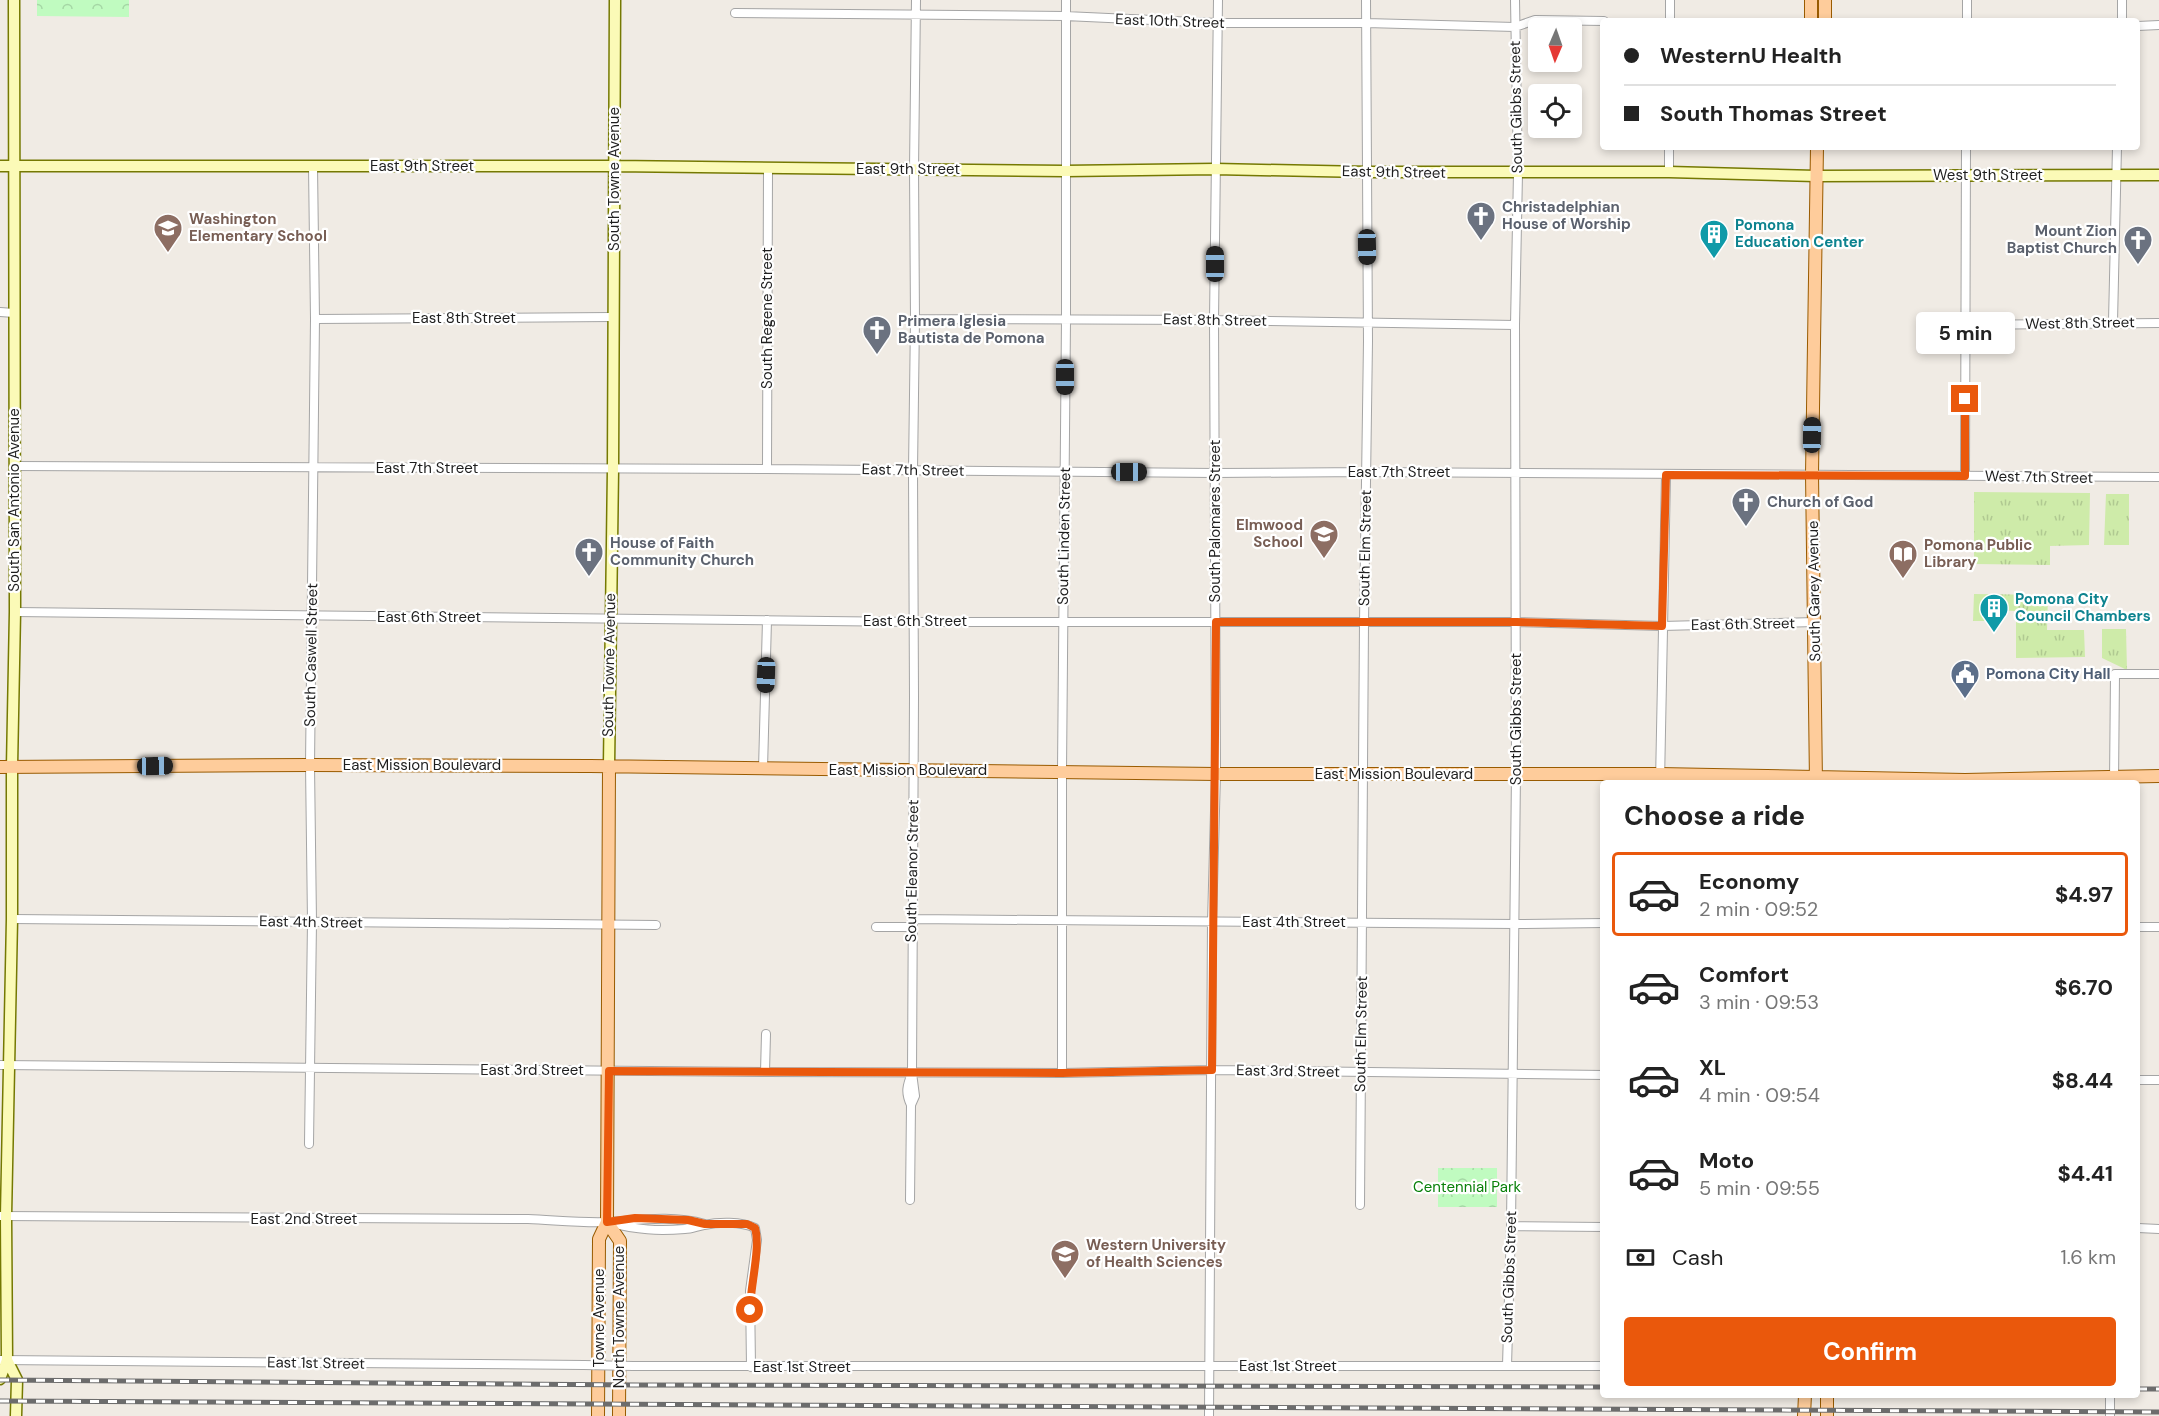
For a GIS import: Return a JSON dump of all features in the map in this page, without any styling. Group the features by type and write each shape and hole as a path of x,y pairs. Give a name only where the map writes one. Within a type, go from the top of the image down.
{"main road":[{"path":"1811,0 1811,18"},
{"path":"1825,0 1825,18"},
{"name":"South Garey Avenue","path":"1816,150 1812,474 1816,780"},
{"name":"East Mission Boulevard","path":"6,767 609,766 1216,774 1516,773 1738,780"},
{"name":"South Towne Avenue","path":"607,1222 609,766"},
{"name":"East Mission Boulevard","path":"1965,780 2114,779 2159,776"},
{"name":"Towne Avenue","path":"598,1416 599,1239 607,1222"},
{"name":"North Towne Avenue","path":"607,1222 620,1241 619,1416"},
{"path":"1804,1416 1805,1398"},
{"path":"1827,1398 1827,1416"}],"street":[{"name":"South San Antonio Avenue","path":"3,1360 5,1065 12,919 6,767 15,612 14,0"},
{"name":"South Towne Avenue","path":"609,766 615,0"},
{"name":"South Eleanor Street","path":"910,1200 911,1105 907,1087 912,1073 916,0"},
{"name":"South Linden Street","path":"1062,1073 1066,0"},
{"name":"South Palomares Street","path":"1209,1416 1212,922 1216,774 1214,320 1218,0"},
{"name":"South Elm Street","path":"1360,1204 1368,323 1366,0"},
{"name":"South Gibbs Street","path":"1507,1366 1511,1226 1516,773 1515,325 1518,173 1515,0"},
{"path":"1670,0 1670,18"},
{"path":"1967,0 1967,18"},
{"path":"2121,0 2122,18"},
{"name":"East 10th Street","path":"735,13 1065,16 1217,23 1366,23 1515,27 1535,20 1600,21"},
{"path":"2140,26 2159,25"},
{"path":"1669,150 1669,172"},
{"path":"1965,476 1966,150"},
{"path":"2113,322 2117,150"},
{"name":"East 9th Street","path":"0,166 614,166 1065,171 1215,168 1366,172 1669,172 1816,176"},
{"name":"South Caswell Street","path":"309,1144 312,922 310,765 312,467 315,319 313,166"},
{"name":"South Regene Street","path":"767,469 768,168"},
{"name":"West 9th Street","path":"1816,176 2159,175"},
{"path":"0,312 14,313"},
{"name":"East 8th Street","path":"315,319 614,317"},
{"name":"East 8th Street","path":"915,319 1214,320 1515,325"},
{"name":"West 8th Street","path":"1965,325 2159,323"},
{"name":"East 7th Street","path":"14,466 1812,474"},
{"name":"West 7th Street","path":"1812,474 2159,477"},
{"path":"1660,779 1666,475"},
{"name":"East 6th Street","path":"15,612 913,622 1516,622 1662,626 1815,622"},
{"path":"763,769 767,620"},
{"path":"2114,779 2115,674 2159,674"},
{"name":"East 4th Street","path":"12,919 656,925"},
{"name":"East 4th Street","path":"876,927 912,923 1063,920 1515,924 1600,922"},
{"path":"2140,927 2159,927"},
{"path":"765,1072 766,1034"},
{"name":"East 3rd Street","path":"5,1065 310,1070 912,1073 1212,1070 1600,1075"},
{"path":"2140,1080 2159,1080"},
{"name":"East 2nd Street","path":"3,1216 528,1219 607,1222 635,1218 688,1220 705,1224 747,1224 755,1228 757,1240 750,1291 751,1367"},
{"path":"1511,1226 1600,1227"},
{"path":"2140,1228 2159,1228"},
{"path":"0,1379 3,1360"},
{"path":"3,1360 16,1380 16,1416"},
{"name":"East 1st Street","path":"3,1360 751,1367 1600,1366"},
{"path":"2110,1398 2110,1416"}],"green space":[{"path":"37,0 129,0 129,17 37,16"},
{"path":"1974,492 2090,493 2089,545 2050,546 2050,565 1974,564"},
{"path":"2106,494 2129,494 2129,545 2104,545"},
{"path":"1974,594 2048,595 2047,630 2084,630 2085,657 2016,658 2016,611 1994,610 1994,621 1973,621"},
{"path":"2102,629 2126,629 2127,670 2102,658"},
{"name":"Centennial Park","path":"1438,1168 1497,1168 1497,1207 1438,1207"}],"railway":[{"path":"0,1380 637,1385 1600,1387"},
{"path":"2140,1389 2159,1389"},
{"path":"0,1401 2159,1412"}],"place":[{"name":"Christadelphian House of Worship","path":"1481,242"},
{"name":"Washington Elementary School","path":"168,254"},
{"name":"Pomona Education Center","path":"1714,260"},
{"name":"Mount Zion Baptist Church","path":"2138,266"},
{"name":"Primera Iglesia Bautista de Pomona","path":"877,356"},
{"name":"Church of God","path":"1746,528"},
{"name":"Elmwood School","path":"1324,560"},
{"name":"House of Faith Community Church","path":"589,578"},
{"name":"Pomona Public Library","path":"1903,580"},
{"name":"Pomona City Council Chambers","path":"1994,634"},
{"name":"Pomona City Hall","path":"1965,700"},
{"name":"Western University of Health Sciences","path":"1065,1280"}],"route":[{"path":"750,1310 750,1291 757,1240 755,1228 747,1224 705,1224 688,1220 635,1218 607,1222 609,1071 1062,1073 1212,1070 1216,622 1516,622 1662,626 1666,475 1965,476 1965,399"}]}
